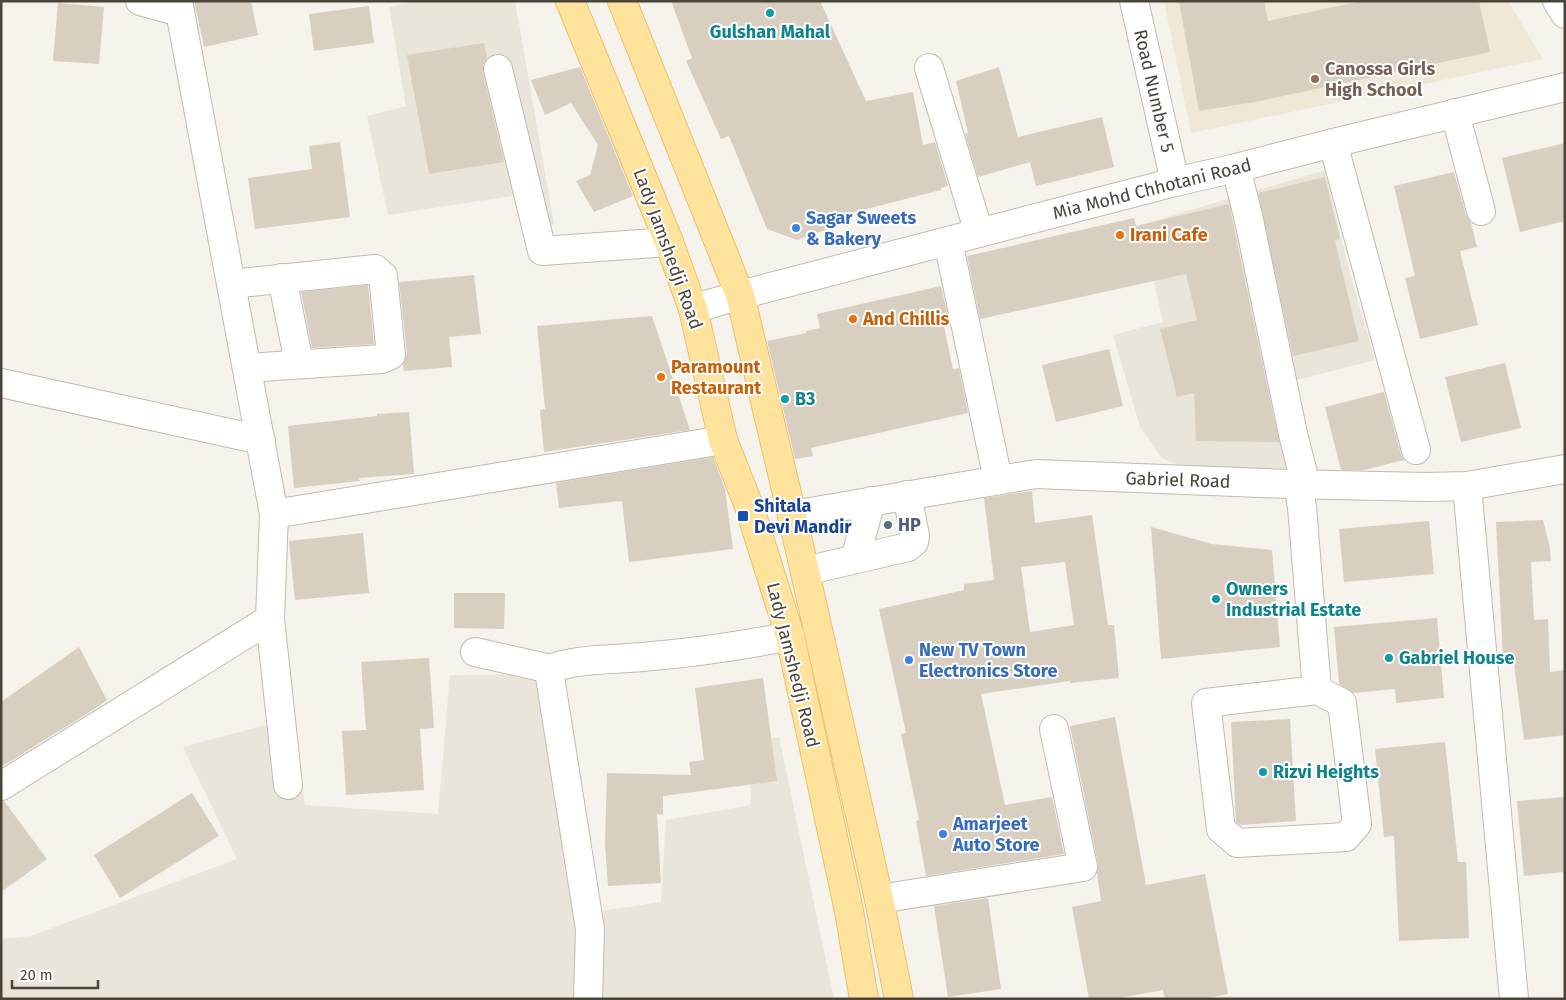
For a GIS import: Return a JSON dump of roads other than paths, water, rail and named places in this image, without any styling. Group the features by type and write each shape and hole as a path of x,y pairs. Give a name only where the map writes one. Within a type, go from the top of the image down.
{"main road":[{"name":"Lady Jamshedji Road","path":"570,1 669,242 693,309 723,440 749,506 790,636 849,911 864,999"},
{"name":"Lady Jamshedji Road","path":"622,1 740,295 805,571 879,899 899,999"}],"street":[{"path":"140,1 179,7 261,440 274,514 270,619 288,784"},
{"name":"Road Number 5","path":"1134,1 1174,182"},
{"path":"1557,1 1565,14"},
{"path":"929,68 979,233"},
{"path":"498,69 542,250 669,242"},
{"name":"Mia Mohd Chhotani Road","path":"693,309 740,295 1174,182 1565,87"},
{"path":"1455,113 1482,212"},
{"path":"1332,143 1416,450"},
{"path":"1236,168 1251,229 1302,485 1302,507 1318,690"},
{"path":"948,241 998,480"},
{"path":"231,284 375,269 383,276 391,355 382,359 298,363 247,368"},
{"path":"282,278 298,363"},
{"path":"1,383 261,440"},
{"path":"274,514 723,440"},
{"name":"Gabriel Road","path":"792,515 1036,474 1302,485 1466,486 1565,469"},
{"path":"1466,486 1514,999"},
{"path":"805,571 908,547 914,542 915,536 907,495"},
{"path":"855,559 871,501"},
{"path":"1,786 270,619"},
{"path":"547,670 564,663 674,654 743,645 790,636"},
{"path":"475,652 542,666 547,670 550,677 590,929 588,999"},
{"path":"1318,690 1342,703 1357,824 1346,837 1237,843 1221,828 1206,703 1318,690"},
{"path":"879,899 1083,867 1054,729"}],"place":[{"name":"Gulshan Mahal","path":"770,13"},
{"name":"Canossa Girls High School","path":"1315,79"},
{"name":"Sagar Sweets & Bakery","path":"796,228"},
{"name":"Irani Cafe","path":"1120,235"},
{"name":"And Chillis","path":"853,319"},
{"name":"Paramount Restaurant","path":"661,377"},
{"name":"B3","path":"785,399"},
{"name":"Shitala Devi Mandir","path":"743,516"},
{"name":"HP","path":"888,525"},
{"name":"Owners Industrial Estate","path":"1216,599"},
{"name":"Gabriel House","path":"1389,658"},
{"name":"New TV Town Electronics Store","path":"909,660"},
{"name":"Rizvi Heights","path":"1263,772"},
{"name":"Amarjeet Auto Store","path":"943,834"}]}
